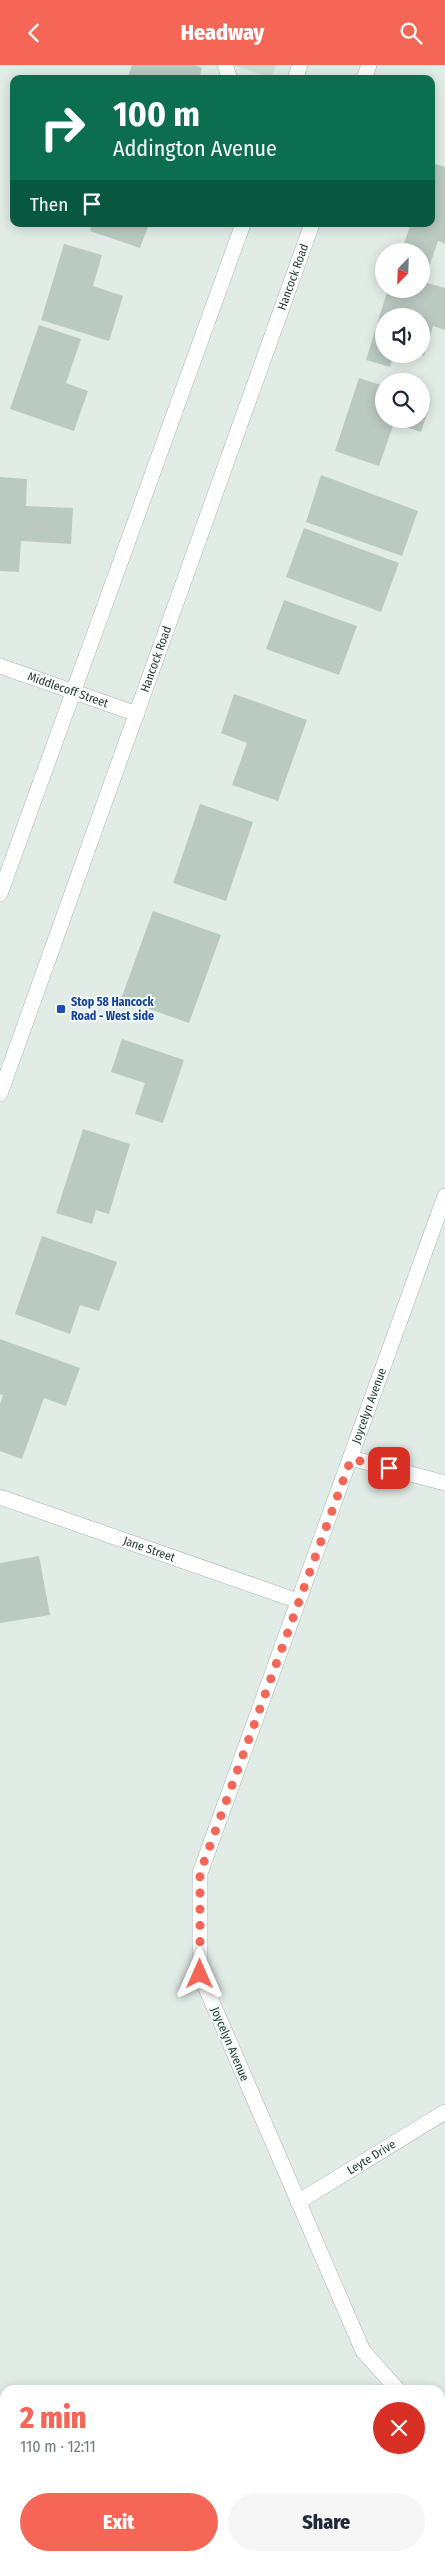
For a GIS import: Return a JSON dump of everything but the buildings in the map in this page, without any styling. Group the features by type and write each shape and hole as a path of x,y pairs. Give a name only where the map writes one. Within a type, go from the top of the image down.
{"street":[{"path":"0,895 242,227"},
{"name":"Hancock Road","path":"0,1094 311,227"},
{"name":"Middlecoff Street","path":"0,665 136,714"},
{"name":"Joycelyn Avenue","path":"394,2385 363,2351 200,1974 200,1873 445,1196"},
{"path":"351,1459 445,1483"},
{"name":"Jane Street","path":"0,1497 298,1601"},
{"name":"Leyte Drive","path":"298,2202 445,2112"}],"shaded area":[{"path":"233,65 276,65 272,75 262,75"}],"place":[{"name":"Stop 58 Hancock Road - West side","path":"61,1009"}],"route":[{"path":"200,1974 200,1873 351,1459 389,1468"}]}
